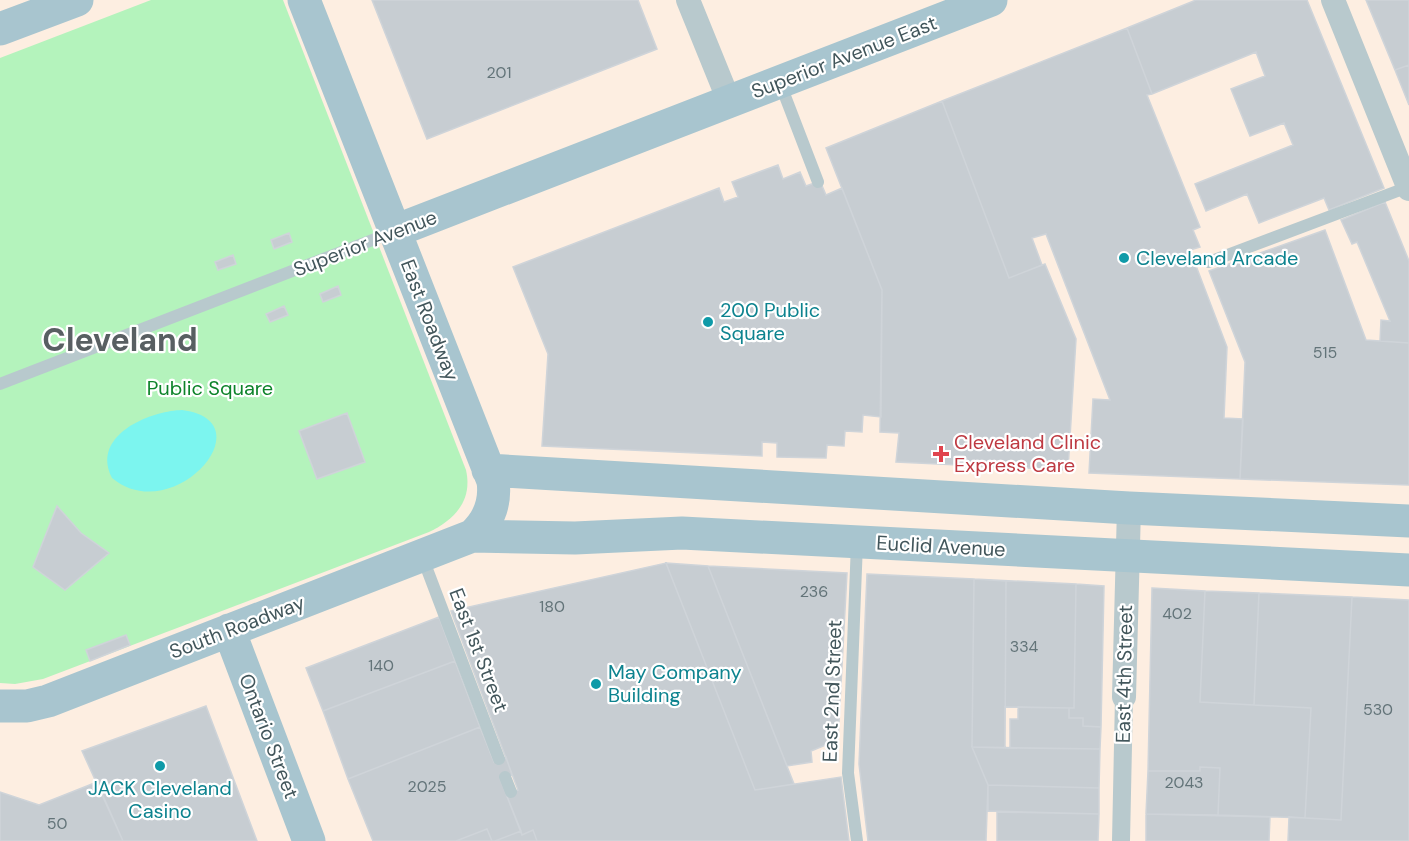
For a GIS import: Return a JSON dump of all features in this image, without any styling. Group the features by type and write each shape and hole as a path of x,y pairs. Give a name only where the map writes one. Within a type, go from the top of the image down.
{"main road":[{"path":"0,29 77,0"},
{"name":"East Roadway","path":"304,0 493,481 494,502 485,522 472,536"},
{"name":"Superior Avenue East","path":"729,101 991,0"},
{"name":"Superior Avenue","path":"395,231 729,101"},
{"path":"488,470 1129,508 1409,521"},
{"name":"Euclid Avenue","path":"472,536 575,538 682,533 1409,570"},
{"name":"South Roadway","path":"0,705 27,706 48,701 472,536"},
{"name":"Ontario Street","path":"230,630 309,841"}],"street":[{"path":"688,0 729,101"},
{"path":"1334,0 1408,188"},
{"name":"East 4th Street","path":"1121,841 1126,555 1129,508"}],"lane":[{"path":"780,82 818,182"},
{"path":"1209,262 1408,188"},
{"name":"Superior Avenue","path":"0,384 395,231"},
{"name":"East 2nd Street","path":"857,841 848,773 858,542"},
{"name":"East 1st Street","path":"422,555 499,759"},
{"path":"505,777 511,792"}],"shaded area":[{"path":"0,0 1409,0 1409,841 0,841"}],"green space":[{"name":"Public Square","path":"151,0 283,0 466,470 467,491 460,508 454,515 429,532 43,679 15,684 0,683 0,58"}],"water":[{"path":"182,410 206,418 216,432 214,450 202,467 184,482 161,490 136,490 112,478 107,463 109,450 116,438 126,429 154,415"}],"building":[{"path":"372,0 638,0 657,49 427,139"},
{"path":"1196,0 1307,0 1384,188 1329,210 1324,198 1259,223 1247,194 1206,211 1195,184 1293,145 1284,123 1250,136 1231,89 1265,76 1256,52 1152,94 1127,28"},
{"path":"1366,0 1409,0 1409,65 1395,70"},
{"name":"Cleveland Arcade","path":"1127,28 1152,94 1147,95 1200,227 1193,230 1200,247 1190,250 1227,347 1224,418 1243,419 1240,479 1089,473 1093,399 1110,400 1046,234 1032,238 1042,265 1009,278 942,101"},
{"path":"1409,65 1409,105 1395,70"},
{"path":"942,101 1009,278 1045,264 1076,339 1068,470 896,462 899,433 880,432 882,290 826,148"},
{"name":"200 Public Square","path":"778,165 783,179 800,172 806,186 820,181 826,195 842,188 882,290 881,417 863,415 862,432 845,431 844,446 827,445 826,458 777,457 777,443 762,442 762,456 542,446 548,354 513,267 719,188 724,202 738,197 732,182"},
{"path":"1385,202 1409,261 1409,343 1380,341 1381,320 1390,321 1357,242 1352,244 1341,220"},
{"path":"1325,230 1366,340 1409,343 1409,485 1240,479 1245,362 1209,271"},
{"path":"289,233 292,242 274,249 271,240"},
{"path":"233,255 236,264 218,270 215,262"},
{"path":"338,286 341,295 323,302 320,294"},
{"path":"284,306 288,315 270,322 266,314"},
{"path":"347,413 365,462 317,479 299,431"},
{"path":"57,506 81,533 109,553 65,590 33,567"},
{"name":"May Company Building","path":"666,563 755,790 841,777 849,841 537,841 533,830 522,835 506,794 518,790 451,611"},
{"path":"666,563 708,566 794,784 755,790"},
{"path":"708,566 847,573 838,740 811,751 812,762 787,766"},
{"path":"867,574 974,579 972,747 988,785 986,841 868,841 859,764"},
{"path":"974,579 1076,584 1074,708 1005,707 1005,748 972,747"},
{"path":"974,579 1006,581 1005,748 1100,749 1099,788 988,785 972,747"},
{"path":"1076,584 1104,586 1101,727 1083,726 1083,718 1069,718 1069,708 1074,708"},
{"path":"1152,588 1205,591 1200,702 1311,708 1305,818 1218,815 1220,768 1200,767 1200,771 1148,771"},
{"path":"1205,591 1259,593 1254,705 1200,702"},
{"path":"1259,593 1352,597 1341,820 1305,818 1311,708 1254,705"},
{"path":"1352,597 1409,600 1409,841 1288,841 1289,817 1341,820"},
{"path":"439,617 455,661 323,711 306,668"},
{"path":"126,635 130,645 90,661 86,650"},
{"path":"455,661 480,727 348,779 323,711"},
{"name":"JACK Cleveland Casino","path":"206,706 257,841 123,841 82,751"},
{"path":"1018,707 1069,708 1069,718 1083,718 1083,726 1101,727 1100,749 1010,748 1010,719 1018,719"},
{"path":"480,727 494,762 506,757 512,775 500,779 521,831 495,841 492,841 487,829 456,841 373,841 348,779"},
{"path":"972,747 1100,749 1099,788 988,785"},
{"path":"1200,767 1220,768 1218,815 1146,814 1148,771 1200,771"},
{"path":"97,782 123,841 0,841 0,792 39,805"},
{"path":"988,785 1099,788 1099,814 988,811"},
{"path":"997,812 1099,814 1098,841 997,841"},
{"path":"1146,814 1270,817 1269,841 1146,841"},
{"path":"487,829 492,841 456,841"},
{"path":"533,830 537,841 495,841 521,831 522,835"}],"place":[{"name":"Cleveland Arcade","path":"1124,258"},
{"name":"200 Public Square","path":"708,322"},
{"name":"Cleveland Clinic Express Care","path":"941,454"},
{"name":"May Company Building","path":"596,684"},
{"name":"JACK Cleveland Casino","path":"160,766"}],"district":[{"name":"Cleveland","path":"120,340"}]}
